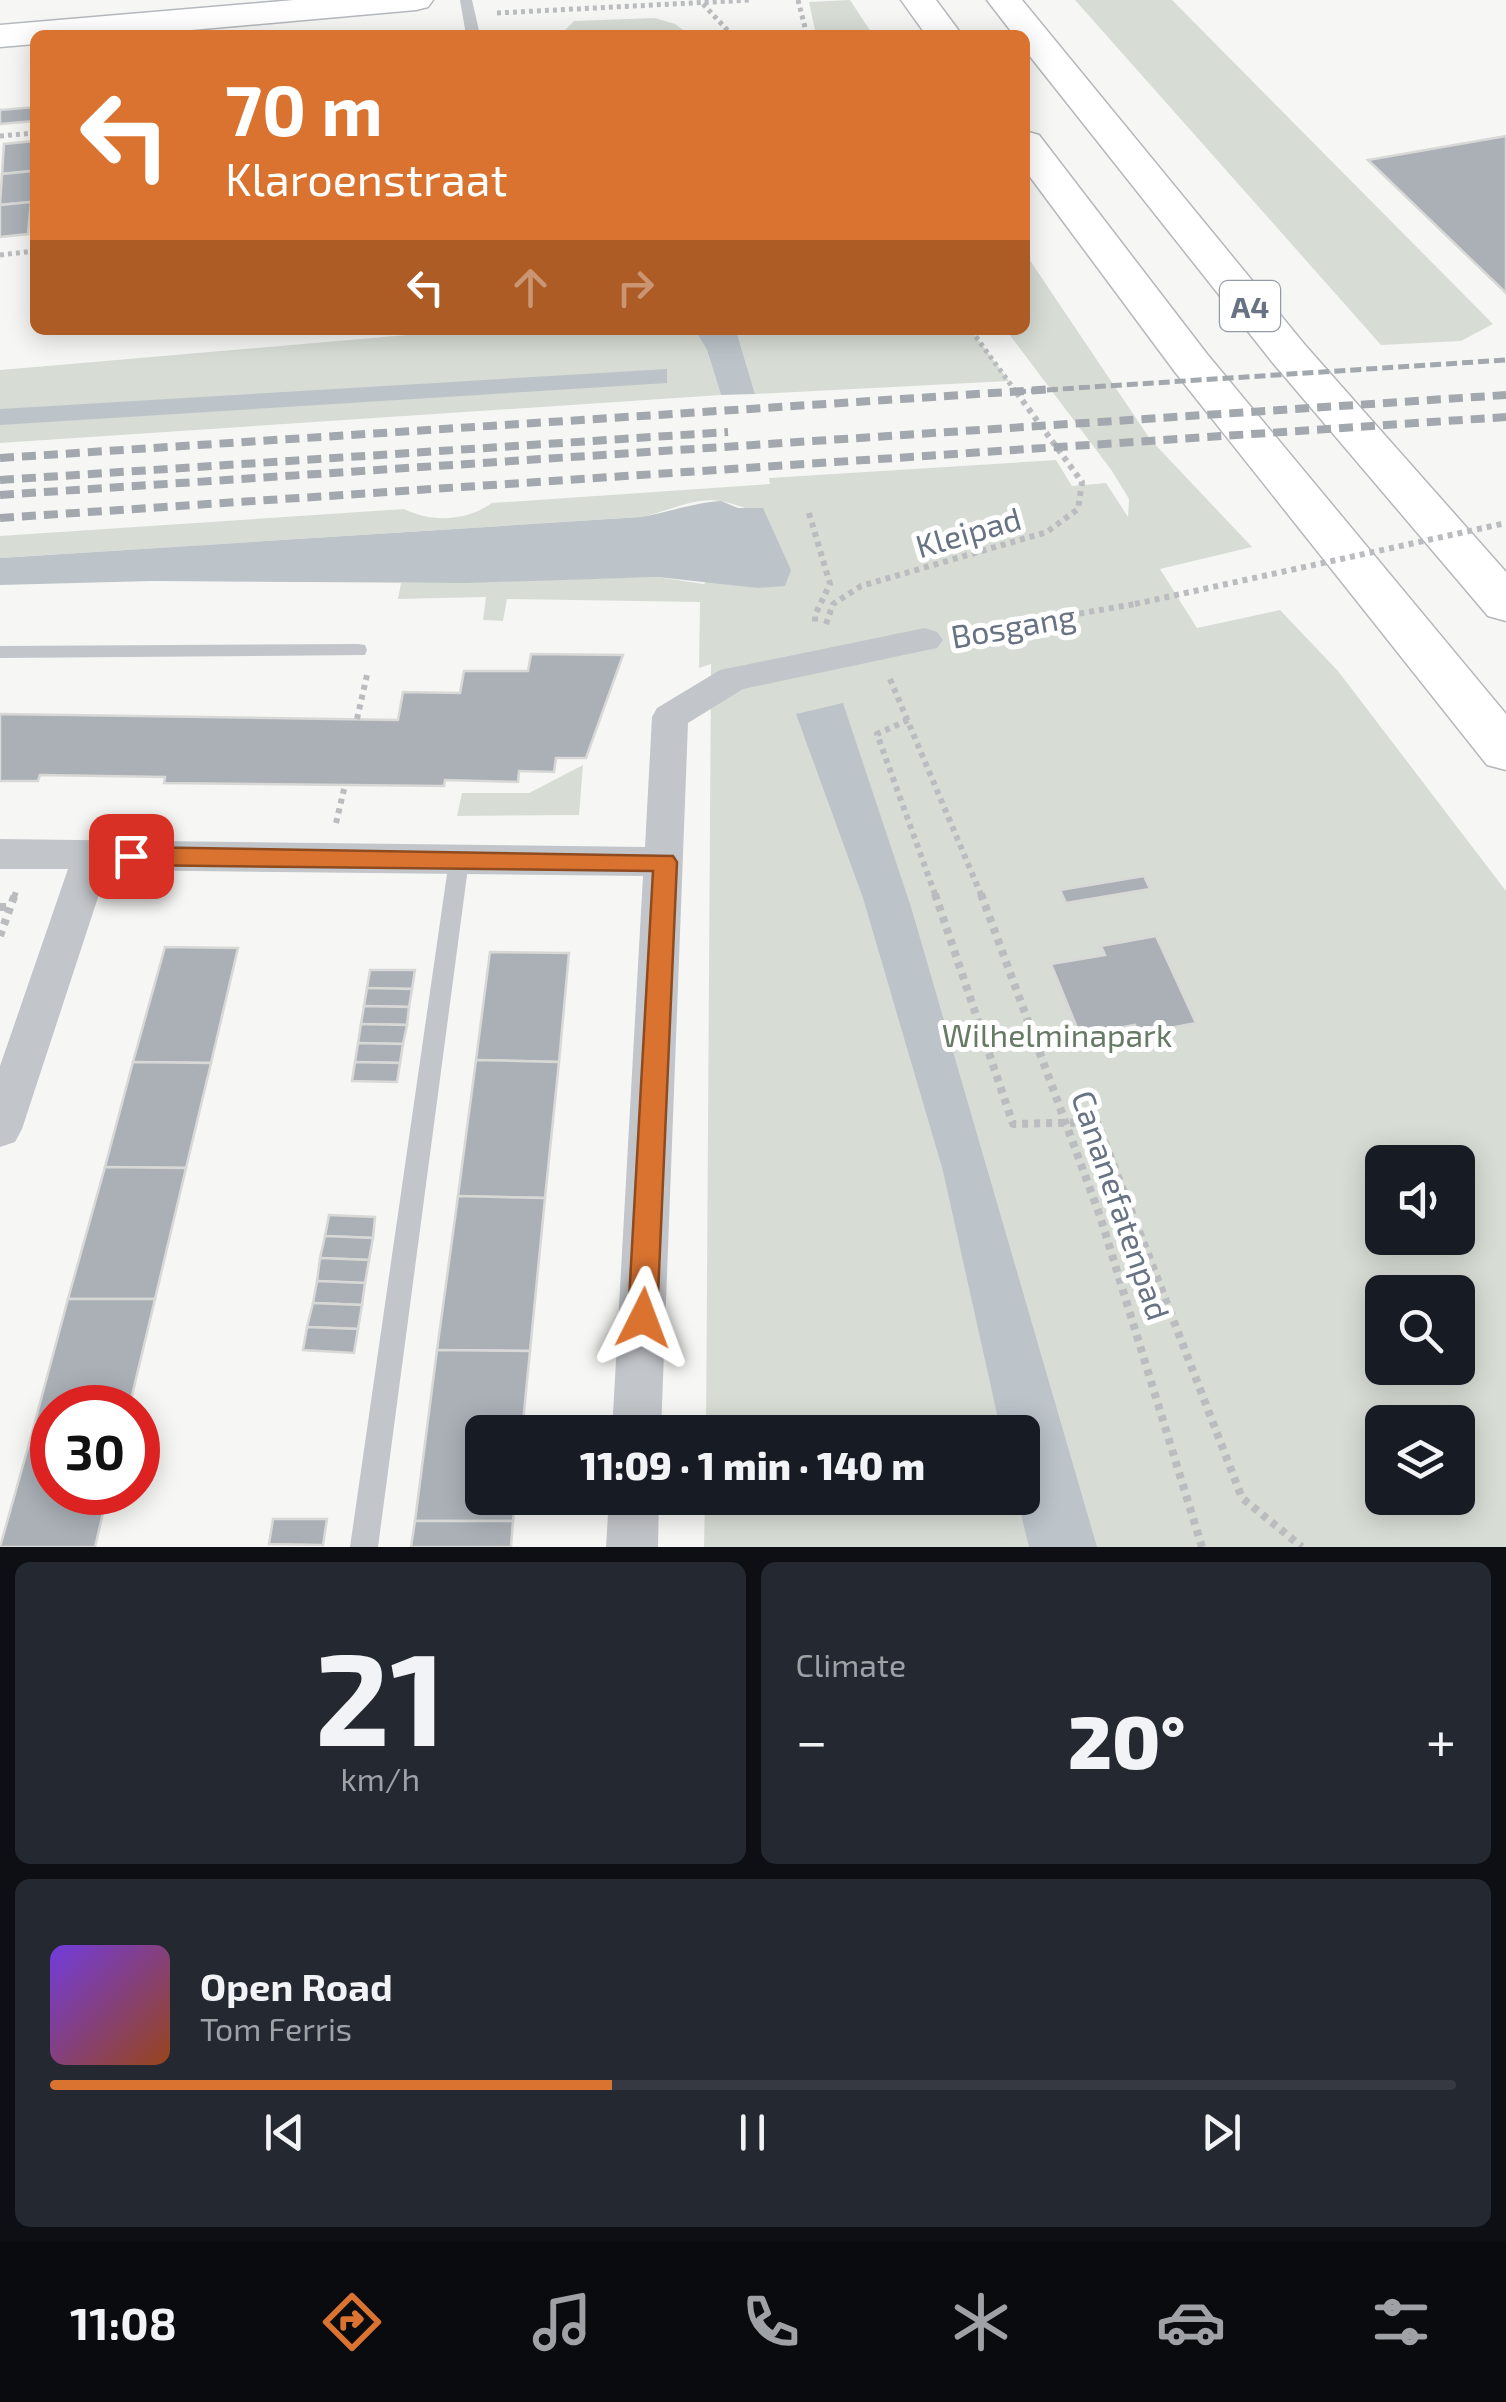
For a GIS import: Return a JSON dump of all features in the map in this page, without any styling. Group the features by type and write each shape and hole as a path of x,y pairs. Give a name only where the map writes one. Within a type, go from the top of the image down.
{"main road":[{"path":"69,30 416,0"},
{"path":"918,0 940,30"},
{"name":"A4","path":"1004,0 1028,30"},
{"name":"A4","path":"1030,32 1288,354 1506,604"},
{"path":"0,36 30,33"},
{"name":"A4","path":"1030,150 1191,363 1506,751"}],"street":[{"name":"Bosgang","path":"665,862 670,717 733,679 925,640"},
{"path":"0,854 665,862 638,1415"},
{"path":"0,1129 92,856"},
{"path":"632,1547 633,1515"}],"lane":[{"path":"466,0 472,30"},
{"path":"0,652 358,650"},
{"path":"364,1547 459,860"}],"path":[{"path":"727,30 703,4 751,0"},
{"path":"798,0 806,30"},
{"path":"0,136 30,133"},
{"path":"0,255 30,252"},
{"name":"Kleipad","path":"823,661 824,629 833,604 861,586 1048,532 1078,509 1082,482 974,335"},
{"path":"809,513 830,584 815,615 823,661"},
{"name":"Bosgang","path":"925,640 1136,604 1506,523"},
{"path":"357,719 367,676 358,650"},
{"name":"Cananefatenpad","path":"1069,1125 1013,1124 877,734 908,720 984,896 1069,1125 1156,1383 1202,1547"},
{"path":"0,907 10,907"},
{"path":"1069,1125 1097,1122 1242,1498 1302,1547"}],"green space":[{"path":"850,0 870,30 815,30 809,2"},
{"path":"1075,0 1172,0 1493,324 1461,341 1381,345"},
{"path":"655,18 683,30 565,30 574,21"},
{"name":"Wilhelminapark","path":"1030,260 1150,439 1252,547 1160,569 1197,628 1280,610 1338,671 1506,891 1506,1547 704,1547 705,1515 1040,1515 1040,1415 706,1415 711,664 699,668 700,602 507,599 503,621 483,620 486,597 398,599 401,583 657,577 704,584 766,514 710,500 641,517 0,558 0,536 404,509 449,518 471,514 492,503 770,484 769,478 1056,460 1072,486 1106,483 1128,517 1129,499 1010,335 1030,335"},
{"path":"407,335 698,335 707,350 721,395 0,443 0,370"},
{"path":"737,335 975,335 1009,381 755,394"},
{"path":"583,765 579,815 457,816 462,793 529,793"}],"shaded area":[{"path":"698,335 737,335 755,394 721,395 707,350"},
{"path":"667,369 667,383 0,425 0,409"},
{"path":"721,501 738,508 763,508 791,570 785,586 758,588 657,577 466,583 152,581 0,585 0,558 641,517"},
{"path":"843,703 911,907 1097,1547 1029,1547 1021,1515 1040,1515 1040,1415 997,1415 943,1171 863,898 796,714"}],"building":[{"path":"30,107 30,121 0,124 0,110"},
{"path":"1506,136 1506,293 1368,160"},
{"path":"30,141 30,171 2,174 4,144"},
{"path":"30,171 30,202 0,205 2,174"},
{"path":"30,202 28,234 0,237 0,205"},
{"path":"531,654 623,655 586,758 556,758 554,772 519,771 518,782 445,780 444,786 164,783 165,777 40,775 38,781 0,781 0,714 398,720 403,692 460,693 464,671 528,671"},
{"path":"1144,876 1150,889 1066,903 1060,890"},
{"path":"1156,936 1196,1023 1139,1034 1135,1025 1080,1035 1051,964 1105,955 1101,946"},
{"path":"165,947 238,948 211,1063 133,1062"},
{"path":"490,952 569,953 559,1062 476,1060"},
{"path":"370,970 415,970 412,989 367,988"},
{"path":"367,988 412,989 409,1007 364,1006"},
{"path":"364,1006 409,1007 407,1025 361,1024"},
{"path":"361,1024 407,1025 403,1044 358,1043"},
{"path":"358,1043 403,1044 400,1063 355,1062"},
{"path":"476,1060 559,1062 545,1198 458,1196"},
{"path":"133,1062 211,1063 186,1168 105,1167"},
{"path":"355,1062 400,1063 397,1082 352,1081"},
{"path":"105,1167 186,1168 155,1299 68,1299"},
{"path":"458,1196 545,1198 530,1351 437,1350"},
{"path":"329,1215 375,1217 373,1238 325,1236"},
{"path":"325,1236 373,1238 369,1260 320,1258"},
{"path":"320,1258 369,1260 365,1283 317,1281"},
{"path":"317,1281 365,1283 362,1305 313,1303"},
{"path":"68,1299 155,1299 134,1385 45,1385"},
{"path":"313,1303 362,1305 358,1329 307,1327"},
{"path":"307,1327 358,1329 354,1353 303,1350"},
{"path":"437,1350 530,1351 524,1415 465,1415 465,1515 514,1515 513,1521 415,1521"},
{"path":"29,1444 30,1515 103,1515 95,1547 0,1547"},
{"path":"273,1519 327,1519 323,1545 269,1544"},
{"path":"415,1521 513,1521 511,1547 411,1547"}],"railway":[{"path":"1015,392 1506,360"},
{"path":"0,458 1054,389"},
{"path":"0,495 1506,395"},
{"path":"0,518 1506,417"},
{"path":"0,480 728,432"}],"route":[{"path":"131,856 665,862 643,1318"}]}
